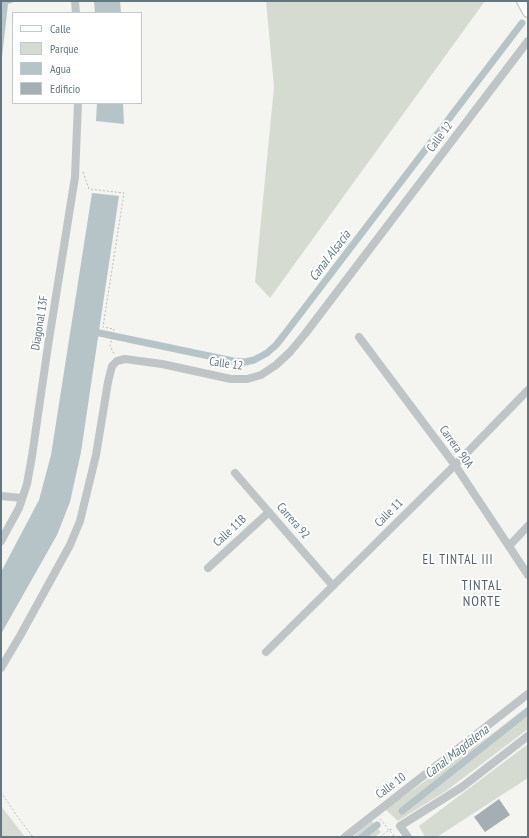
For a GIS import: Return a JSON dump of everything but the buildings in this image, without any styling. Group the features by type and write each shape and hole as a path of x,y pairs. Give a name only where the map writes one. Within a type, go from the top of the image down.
{"main road":[{"path":"522,1 528,12"}],"street":[{"path":"75,1 76,12"},
{"name":"Calle 12","path":"117,361 125,359 162,364 231,379 247,379 261,375 276,365 290,352 305,334 528,41"},
{"name":"Diagonal 13F","path":"1,541 19,508 27,484 32,456 75,177 78,104"},
{"name":"Carrera 90A","path":"359,337 455,465 528,575"},
{"path":"1,668 70,545 80,521 96,455 111,370 112,366 117,361"},
{"name":"Calle 11","path":"266,652 455,465 528,390"},
{"name":"Carrera 92","path":"235,473 333,586"},
{"path":"1,496 22,498"},
{"name":"Calle 11B","path":"208,568 269,512"},
{"path":"509,546 528,526"},
{"name":"Calle 10","path":"345,837 528,694"},
{"path":"408,837 400,826 462,787 528,736"}],"path":[{"path":"82,170 89,189 124,193 103,327 114,330 110,346 117,361"},
{"path":"1,792 33,837"},
{"path":"374,813 395,837"},
{"path":"380,837 389,830"}],"green space":[{"path":"266,1 485,1 270,298 255,282 274,87"},
{"path":"528,706 528,729 446,791 398,821 385,809 488,737"},
{"path":"528,744 528,778 437,837 425,837 419,826"},
{"path":"1,806 25,837 1,837"},
{"path":"372,821 381,832 375,837 352,837"}],"water":[{"path":"1,1 15,1 8,4 1,66"},
{"path":"94,1 120,1 121,12 95,12"},
{"path":"97,104 123,104 124,124 96,121"},
{"path":"92,193 119,196 81,452 70,502 57,535 1,634 1,572 39,500 51,455"}],"waterway":[{"name":"Canal Alsacia","path":"90,331 233,361 245,362 254,360 267,353 284,335 522,23"},
{"name":"Canal Magdalena","path":"402,811 528,711"},
{"name":"Canal Magdalena","path":"362,837 377,825"}],"district":[{"name":"EL TINTAL III","path":"458,560"},
{"name":"TINTAL NORTE","path":"482,594"}]}
